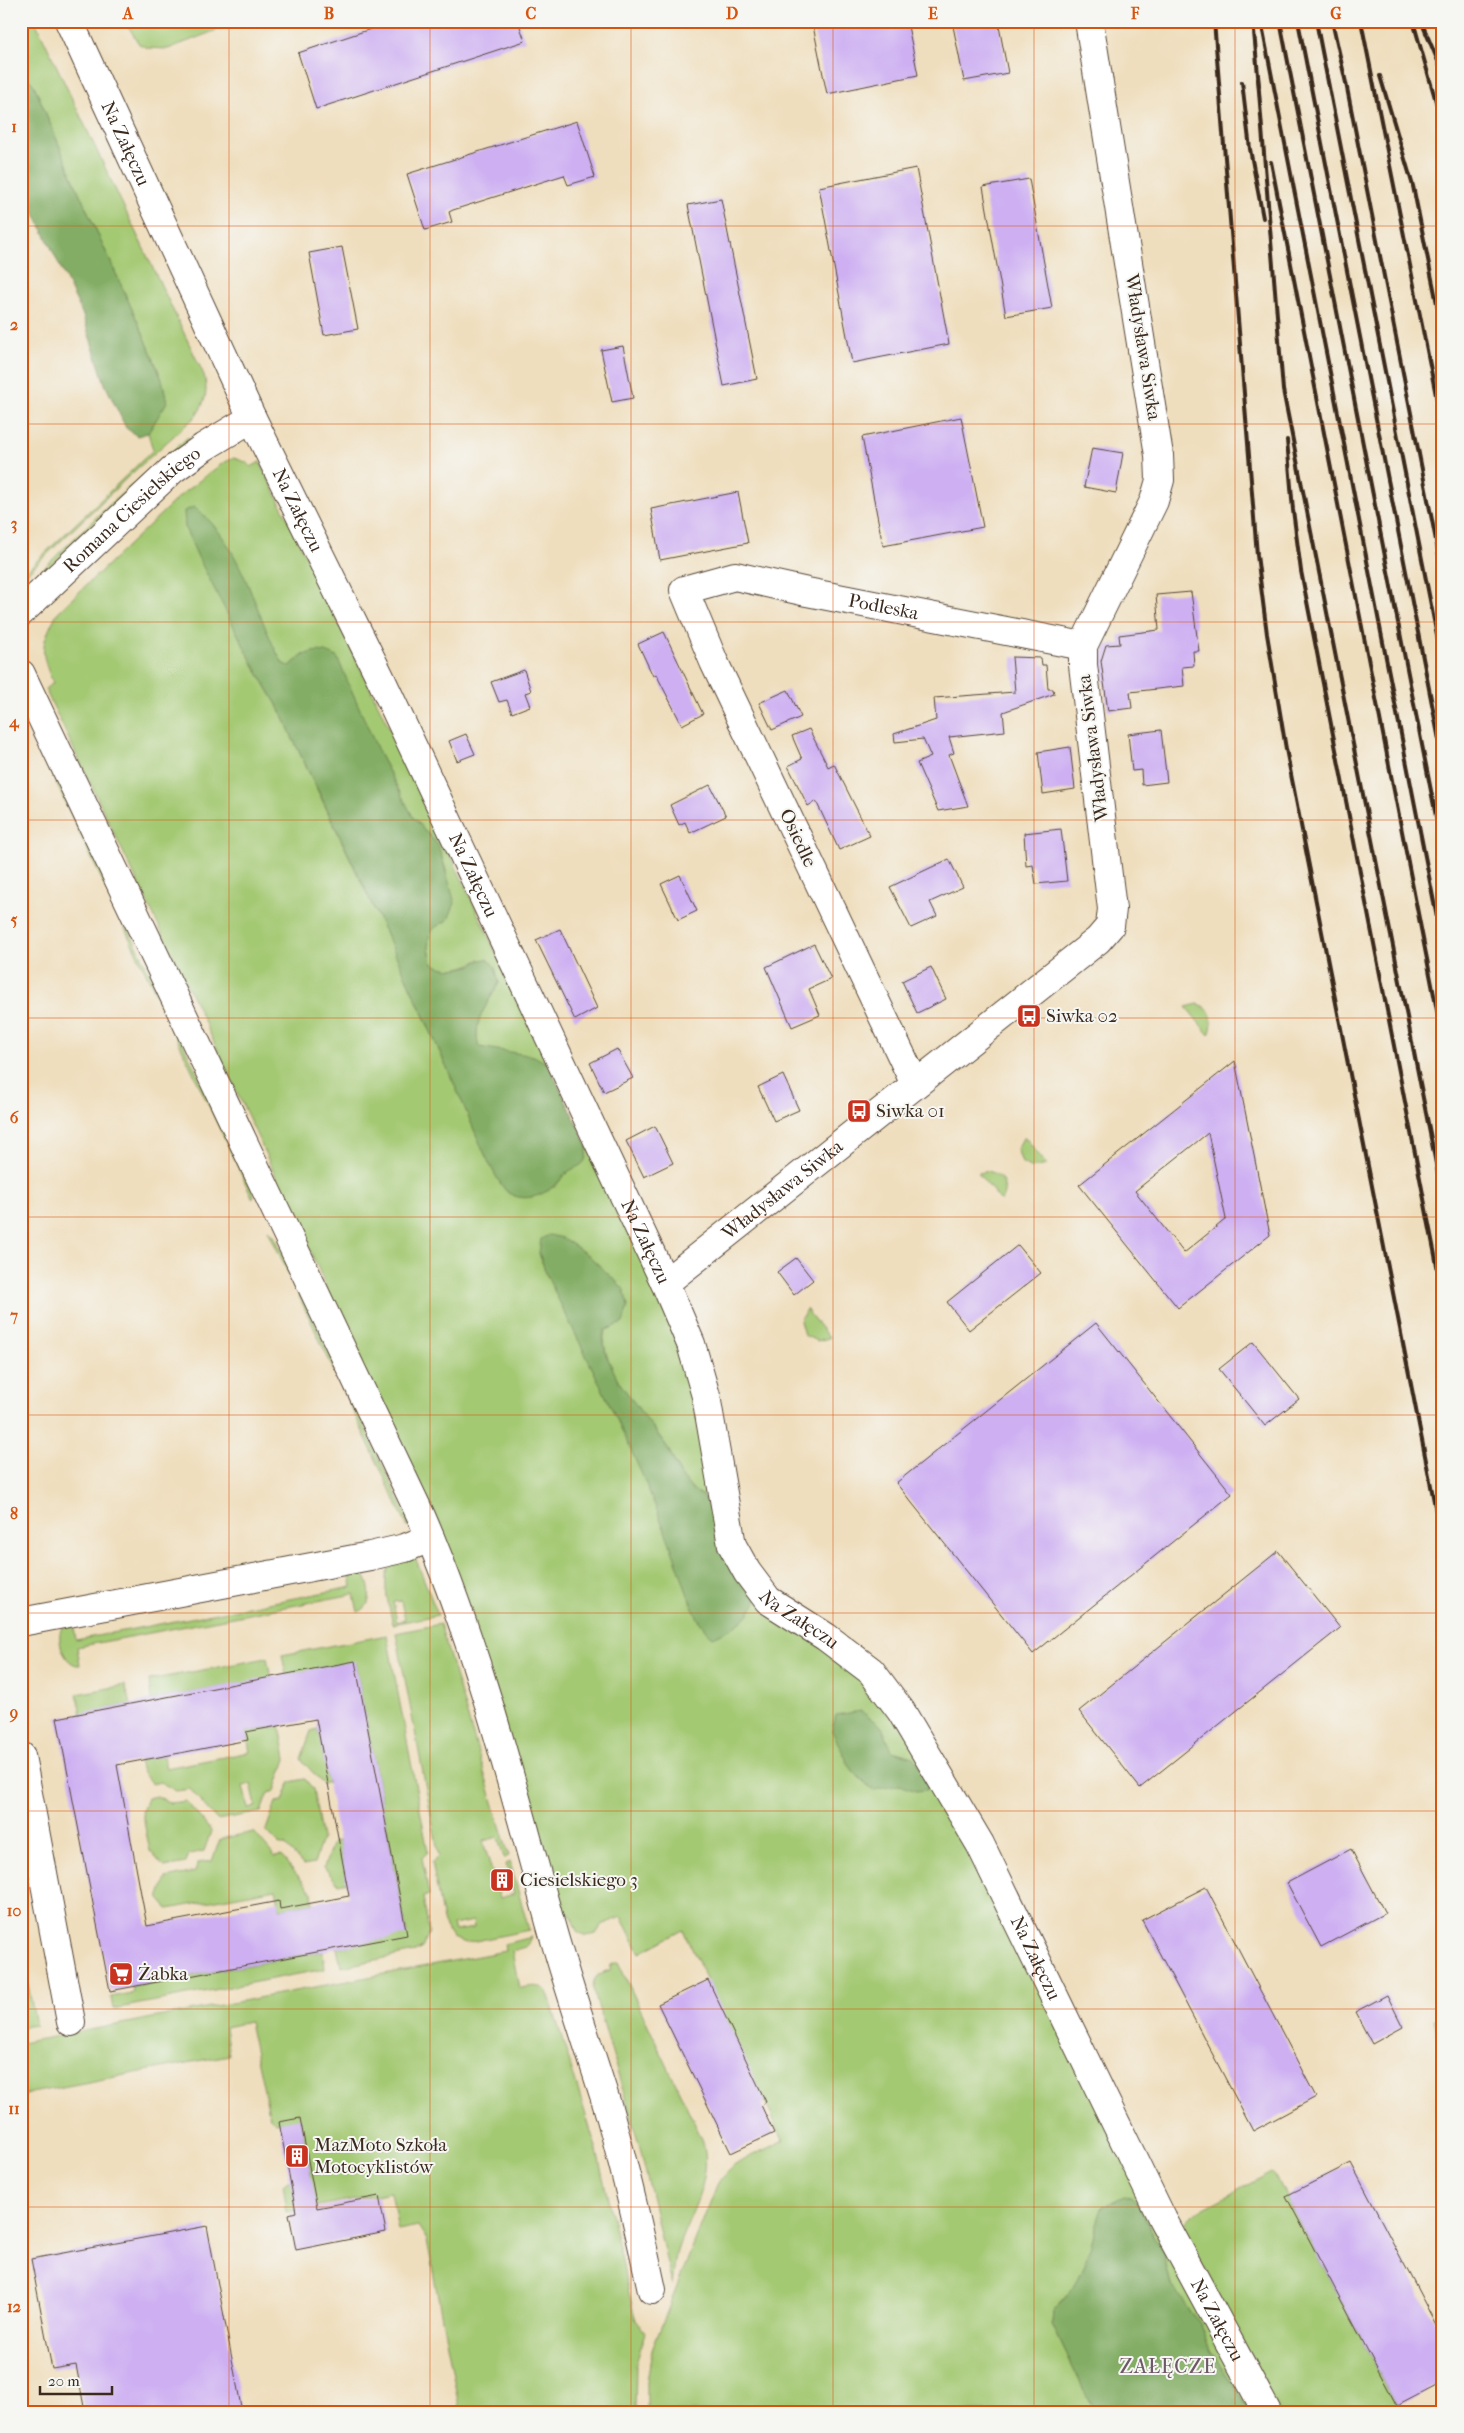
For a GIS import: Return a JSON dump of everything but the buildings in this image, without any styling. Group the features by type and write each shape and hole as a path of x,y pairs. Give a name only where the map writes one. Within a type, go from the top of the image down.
{"street":[{"name":"Na Załęczu","path":"69,21 252,418 380,677 691,1344 706,1396 732,1545 768,1600 826,1638 871,1671 902,1711 980,1844 1162,2220 1267,2412"},
{"name":"Władysława Siwka","path":"664,1283 1098,940 1110,926 1112,909 1083,646 1154,501 1160,480 1159,455 1143,344 1089,21"},
{"name":"Romana Ciesielskiego","path":"21,612 172,470 204,447 252,418"},
{"name":"Podleska","path":"684,590 735,576 1083,646"},
{"name":"Osiedle","path":"684,590 714,662 915,1084"},
{"path":"21,674 430,1538 452,1591 470,1644 561,1960 608,2109 630,2191 652,2290"},
{"path":"21,1622 370,1556 405,1548 430,1538"},
{"path":"21,1756 71,2022"}],"green space":[{"path":"21,21 35,21 204,375 206,391 202,406 196,416 130,475 21,579 21,576 153,450 148,433 167,401 162,380 146,340 77,188 34,85 21,71"},
{"path":"125,21 240,21 168,49 148,48 139,44"},
{"path":"21,71 34,85 77,188 146,340 162,380 167,402 148,433 137,436 126,428 105,384 82,313 21,184"},
{"path":"188,437 190,440 121,497 21,595 21,590 110,504"},
{"path":"234,458 248,463 251,467 260,462 439,830 548,1064 479,1047 477,1029 479,1021 499,983 480,959 463,967 450,969 432,963 429,937 435,928 448,920 446,870 438,845 413,817 380,755 304,654 290,666 283,664 273,647 185,528 254,666 283,715 397,957 495,1174 508,1193 555,1187 587,1145 658,1295 678,1347 690,1388 716,1514 703,1495 694,1491 684,1480 666,1445 635,1405 615,1375 608,1360 604,1345 605,1330 612,1328 624,1289 589,1256 563,1238 539,1253 547,1276 639,1463 664,1527 757,1598 851,1665 914,1740 1256,2412 1251,2412 1210,2350 1201,2327 1184,2301 1171,2286 1163,2252 1138,2205 1103,2206 1087,2258 1076,2285 1053,2311 1052,2324 1094,2412 647,2412 647,2381 652,2350 717,2185 723,2176 738,2163 783,2140 683,1930 640,1953 621,1917 602,1925 596,1934 586,1936 577,1931 570,1914 561,1916 319,1270 198,1008 45,689 53,683 45,663 45,641 57,613 183,493 223,463"},
{"path":"194,507 211,522 236,559 283,664 290,666 306,654 318,651 337,657 380,755 413,817 438,845 455,903 448,920 435,928 429,937 432,963 454,969 488,959 495,967 499,983 479,1021 477,1038 479,1047 534,1056 548,1064 587,1145 587,1154 583,1163 568,1172 546,1192 532,1197 517,1197 504,1189 498,1180 479,1142 403,970 283,715 254,666 198,557 185,528 184,511"},
{"path":"21,709 32,725 254,1193 253,1199 29,726 21,715"},
{"path":"1198,1004 1203,1006 1211,1016 1212,1025 1209,1035 1186,1007"},
{"path":"1024,1136 1047,1165 1032,1168 1022,1163 1017,1149"},
{"path":"988,1171 998,1176 1003,1183 1004,1191 1001,1201 978,1173"},
{"path":"268,1230 274,1235 409,1521 408,1528"},
{"path":"549,1235 563,1238 589,1256 624,1289 628,1306 623,1323 605,1330 603,1337 606,1355 619,1382 667,1447 680,1474 693,1491 702,1495 716,1514 757,1598 746,1618 713,1637 700,1623 695,1613 663,1526 633,1454 547,1276 539,1253 541,1239"},
{"path":"806,1309 829,1338 817,1341 804,1335 800,1321"},
{"path":"415,1557 438,1615 393,1624 386,1593 386,1576 392,1565","holes":["401,1601 405,1620 397,1622 393,1602"]},
{"path":"349,1569 360,1570 364,1574 369,1586 370,1593 367,1605 358,1612 354,1594 77,1647 80,1665 75,1664 66,1657 61,1645 60,1633 62,1628 73,1622 76,1640 352,1587"},
{"path":"440,1624 509,1856 504,1858 498,1837 483,1841 500,1898 514,1894 506,1864 510,1862 529,1930 466,1943 452,1938 443,1921 432,1862 439,1856 396,1633","holes":["473,1921 474,1928 455,1931 453,1925"]},
{"path":"387,1635 428,1852 422,1858 429,1895 423,1897 429,1932 422,1948 415,1952 341,1967 337,1948 407,1934 355,1662 286,1675 282,1655"},
{"path":"267,1658 271,1678 151,1700 149,1680"},
{"path":"125,1685 131,1704 81,1714 77,1694"},
{"path":"861,1711 882,1727 892,1751 914,1757 929,1782 927,1790 916,1791 900,1785 873,1790 852,1771 832,1731 836,1715"},
{"path":"280,1726 286,1759 275,1791 268,1793 261,1812 217,1820 190,1789 176,1791 160,1782 152,1784 142,1772 139,1761 163,1756 166,1768 250,1752 246,1732","holes":["251,1784 256,1806 248,1808 243,1786"]},
{"path":"318,1729 328,1782 323,1784 301,1759 311,1731"},
{"path":"305,1779 313,1789 322,1839 314,1863 303,1865 285,1845 280,1845 266,1830 276,1802 283,1801 290,1782"},
{"path":"157,1796 170,1803 186,1801 211,1831 204,1851 189,1854 186,1863 164,1867 150,1851 142,1812 147,1798"},
{"path":"254,1832 275,1857 281,1856 312,1892 313,1903 280,1909 276,1889 168,1909 159,1899 166,1878 195,1872 198,1863 212,1861 220,1839"},
{"path":"339,1841 347,1882 338,1884 324,1867 333,1842"},
{"path":"531,1937 526,1947 512,1951 519,1988 540,1987 549,1996 597,2151 633,2310 636,2320 645,2332 636,2364 635,2412 460,2412 427,2240 418,2226 398,2230 391,2192 287,2212 283,2185 288,2181 311,2176 300,2119 277,2123 270,2118 249,2022 225,2027 229,2055 21,2095 21,2043 505,1951 504,1944"},
{"path":"21,1949 36,2025 21,2027"},
{"path":"323,1951 325,1969 113,2009 111,1997 133,1993 132,1987"},
{"path":"618,1962 702,2139 705,2154 703,2182 677,2251 672,2285 640,2148 593,1989 595,1978 603,1972 610,1970 611,1965"},
{"path":"1443,2017 1443,2063 1434,2018"},
{"path":"1272,2172 1400,2412 1278,2412 1183,2228 1187,2219 1195,2213"},
{"path":"1124,2196 1131,2197 1138,2205 1163,2252 1171,2286 1184,2301 1201,2327 1210,2350 1251,2412 1094,2412 1052,2324 1053,2311 1065,2298 1080,2274 1103,2206"}],"railway":[{"path":"1214,21 1257,555 1267,634 1286,749 1443,1547"},
{"path":"1253,21 1259,86"},
{"path":"1261,21 1443,948"},
{"path":"1280,21 1443,852"},
{"path":"1298,21 1443,760"},
{"path":"1316,21 1443,666"},
{"path":"1332,21 1346,83 1443,576"},
{"path":"1361,21 1443,430"},
{"path":"1413,21 1443,126"},
{"path":"1421,21 1443,73"},
{"path":"1380,76 1413,186 1443,333"},
{"path":"1258,79 1283,390 1443,1199"},
{"path":"1242,82 1250,149 1263,218"},
{"path":"1271,162 1443,1041"},
{"path":"1287,440 1301,571 1443,1296"}],"place":[{"name":"Siwka 02","path":"1029,1016"},
{"name":"Siwka 01","path":"859,1111"},
{"name":"Ciesielskiego 3","path":"502,1880"},
{"name":"Żabka","path":"121,1974"},
{"name":"MazMoto Szkoła Motocyklistów","path":"297,2156"}],"district":[{"name":"ZAŁĘCZE","path":"1168,2366"}]}
